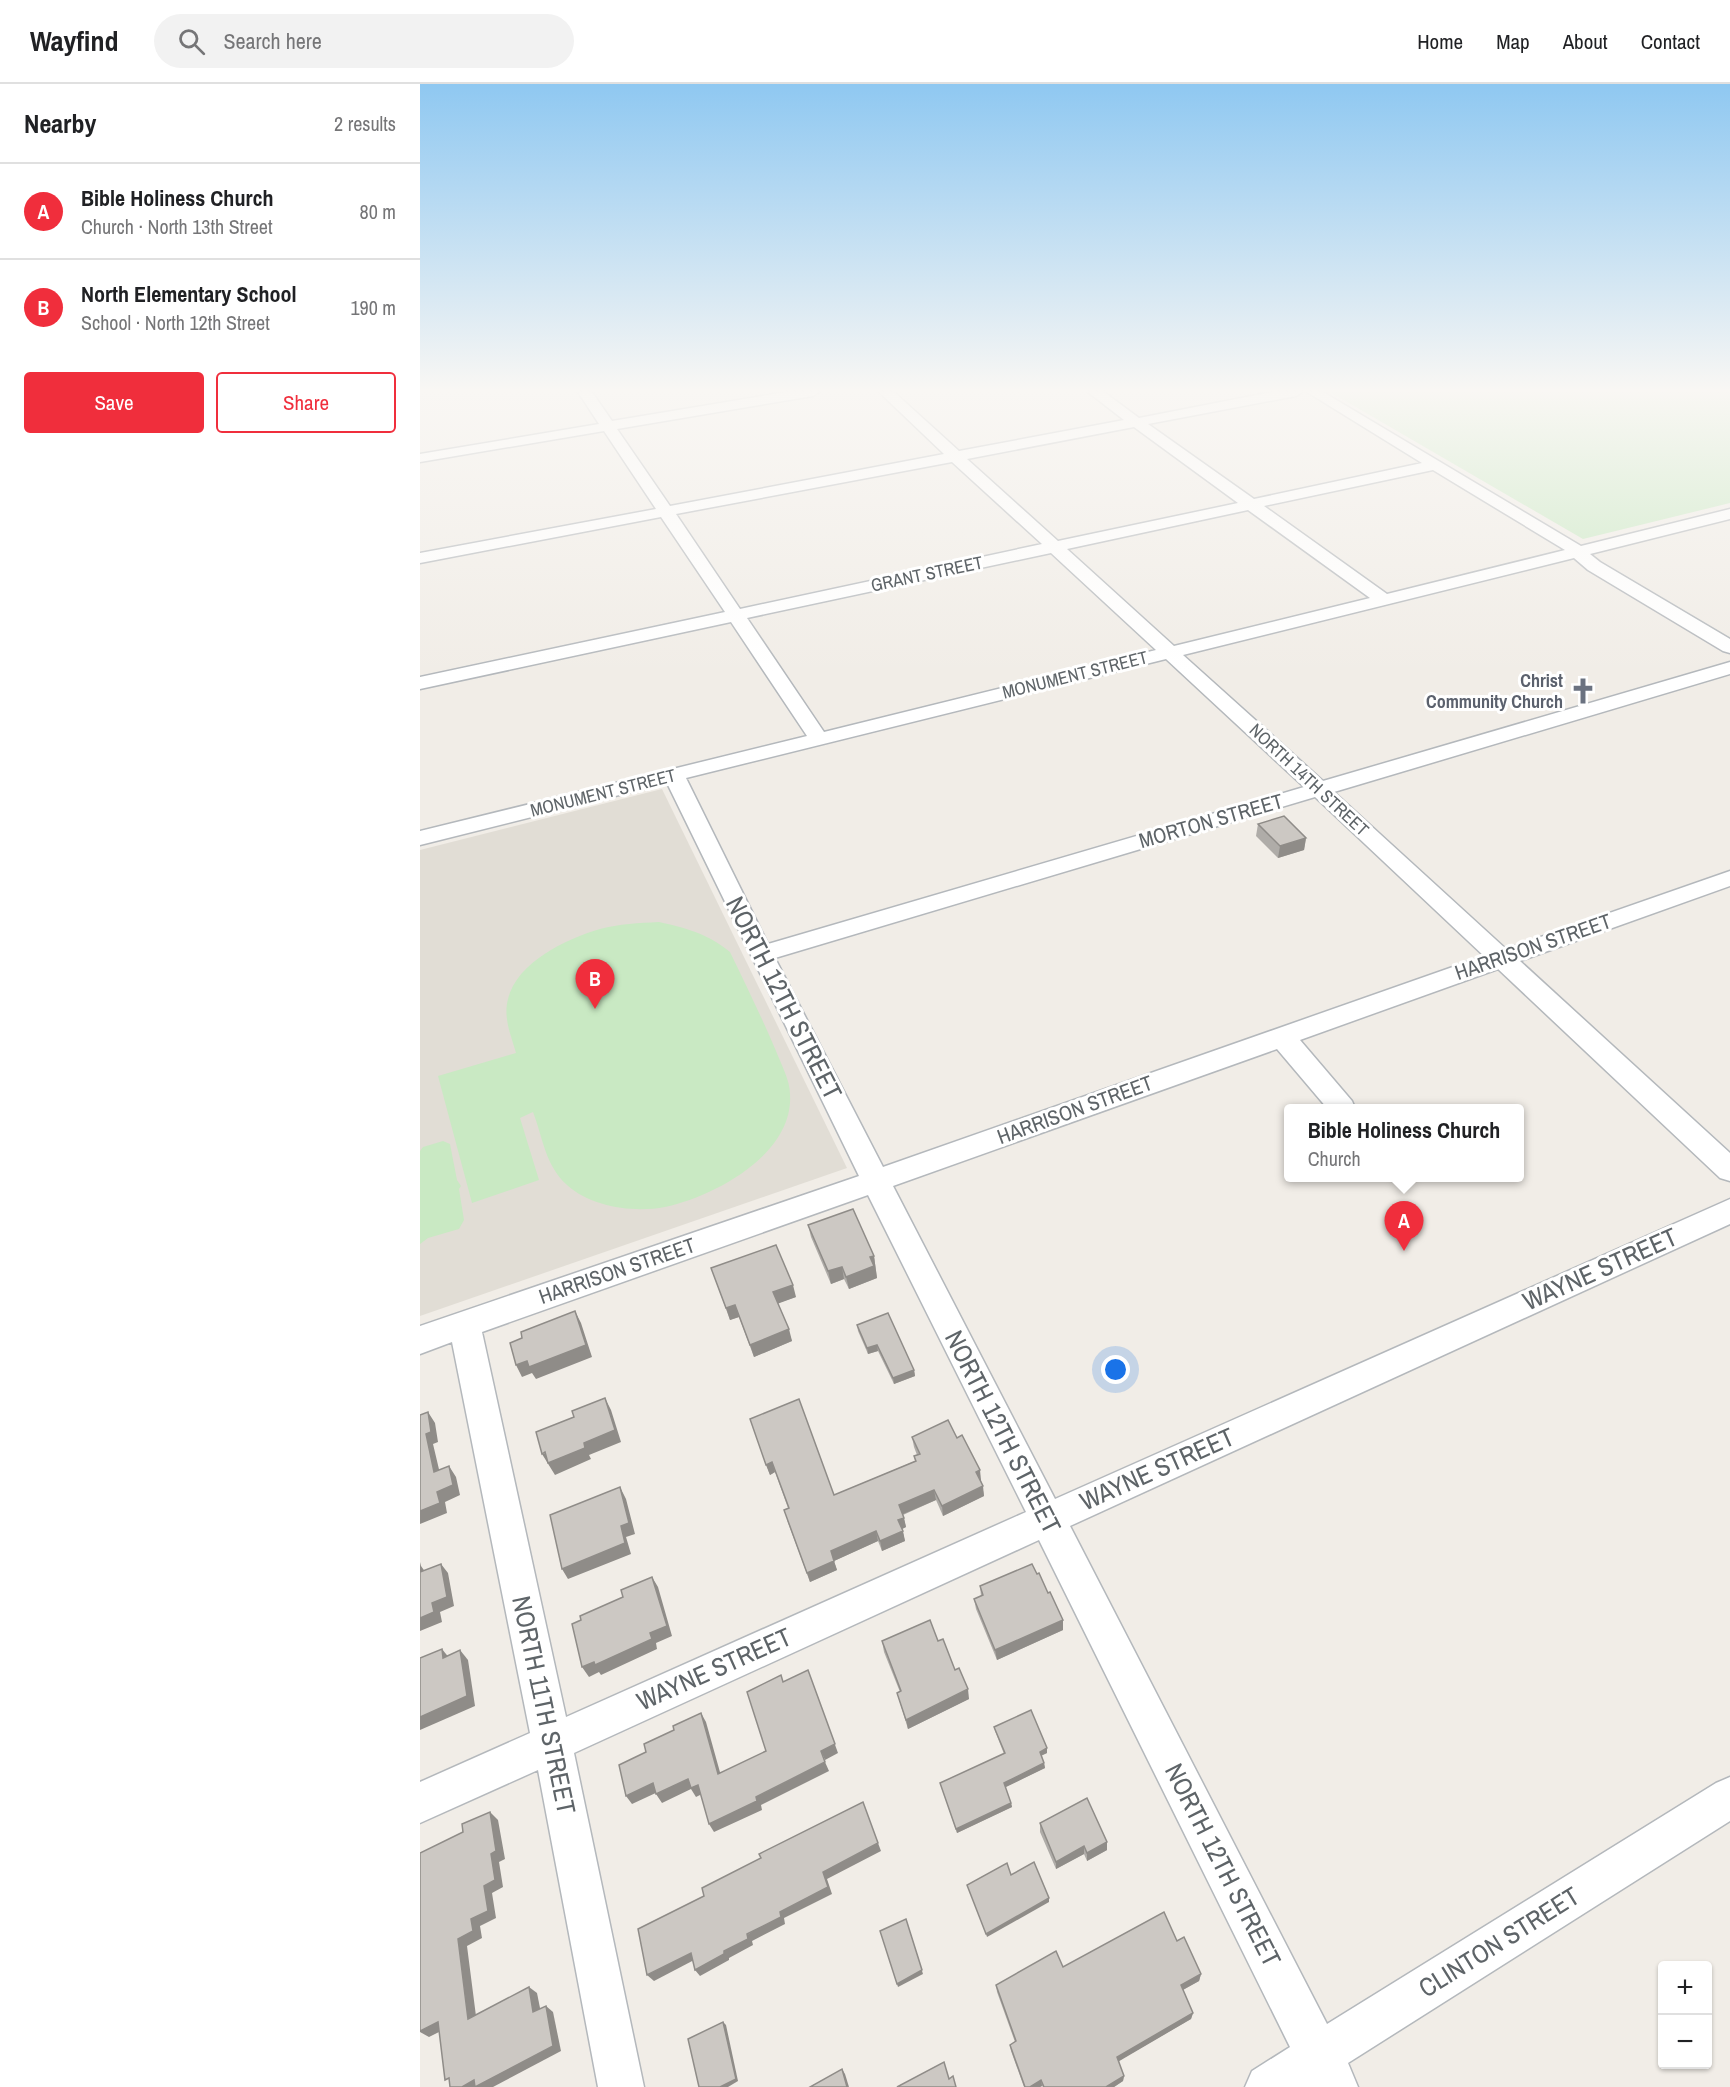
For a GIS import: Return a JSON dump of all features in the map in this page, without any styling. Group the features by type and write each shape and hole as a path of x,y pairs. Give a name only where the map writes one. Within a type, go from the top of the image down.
{"street":[{"path":"647,485 819,739"},
{"path":"420,558 805,485"},
{"name":"NORTH 14TH STREET","path":"987,485 1730,1170"},
{"path":"1224,485 1383,599"},
{"name":"GRANT STREET","path":"420,682 1338,485"},
{"path":"1469,485 1577,551 1594,566 1730,647"},
{"name":"MONUMENT STREET","path":"420,838 1730,514"},
{"name":"MORTON STREET","path":"761,954 1730,668"},
{"name":"NORTH 12TH STREET","path":"674,775 761,954 1327,2070"},
{"name":"HARRISON STREET","path":"420,1340 876,1181 1502,958 1724,887"},
{"path":"1282,1036 1339,1104"},
{"name":"WAYNE STREET","path":"420,1803 1730,1210"},
{"name":"NORTH 11TH STREET","path":"464,1324 552,1742 621,2087"},
{"name":"CLINTON STREET","path":"1268,2087 1327,2070 1730,1797"}],"shaded area":[{"path":"662,789 847,1168 420,1316 420,850"}],"green space":[{"path":"1491,485 1730,485 1730,503 1583,539"},
{"path":"659,922 697,932 730,952 789,1083 788,1116 779,1135 748,1169 706,1193 665,1207 627,1208 588,1199 567,1185 549,1160 533,1112 520,1118 539,1180 472,1203 438,1076 516,1053 507,1020 508,999 521,974 532,963 558,946 600,929"},
{"path":"443,1141 450,1144 457,1180 461,1186 459,1189 464,1220 459,1229 428,1238 420,1244 420,1151 423,1147"}],"building":[{"path":"1284,816 1306,838 1280,846 1258,824"},
{"path":"853,1209 874,1256 870,1257 874,1266 846,1277 842,1267 828,1271 808,1225"},
{"path":"776,1245 793,1285 773,1292 789,1329 750,1345 735,1305 726,1308 711,1268"},
{"path":"575,1311 586,1345 529,1367 527,1361 516,1365 510,1343 522,1338 521,1332"},
{"path":"888,1313 914,1370 893,1378 877,1345 867,1348 857,1325"},
{"path":"605,1398 615,1430 584,1443 585,1448 548,1463 545,1452 542,1454 536,1432 574,1417 572,1411"},
{"path":"799,1399 834,1495 916,1461 914,1456 920,1454 912,1437 948,1420 957,1438 962,1435 980,1470 976,1472 983,1486 942,1506 934,1490 899,1505 904,1518 898,1520 903,1531 880,1541 876,1531 831,1551 834,1561 807,1573 784,1510 789,1508 772,1462 766,1465 750,1419"},
{"path":"428,1412 431,1432 426,1434 434,1472 449,1466 453,1485 437,1492 440,1503 420,1511 420,1415"},
{"path":"620,1487 629,1523 621,1526 625,1543 562,1569 550,1515"},
{"path":"441,1564 447,1597 432,1603 434,1612 420,1618 420,1572"},
{"path":"1032,1564 1048,1593 1050,1592 1063,1620 995,1650 974,1599 983,1595 980,1586"},
{"path":"652,1577 667,1626 650,1633 652,1639 595,1665 594,1662 582,1667 572,1624 581,1620 580,1616 623,1597 621,1590"},
{"path":"930,1620 938,1641 943,1639 955,1670 959,1668 968,1689 906,1720 897,1693 901,1691 882,1641"},
{"path":"442,1649 443,1658 460,1650 467,1696 420,1717 420,1658"},
{"path":"808,1670 835,1744 821,1751 825,1762 756,1797 757,1801 709,1824 698,1785 691,1788 688,1779 656,1794 653,1783 626,1796 619,1765 646,1752 644,1744 674,1730 673,1726 701,1713 718,1774 766,1751 747,1692 781,1675 783,1682"},
{"path":"1031,1710 1047,1748 1040,1752 1044,1763 1004,1783 1011,1803 956,1829 940,1783 1005,1753 994,1727"},
{"path":"1087,1798 1107,1842 1087,1853 1084,1846 1056,1862 1040,1823"},
{"path":"863,1802 878,1843 823,1872 828,1887 780,1912 781,1917 747,1934 748,1939 695,1970 691,1953 647,1975 638,1929 704,1896 702,1888 761,1858 759,1854"},
{"path":"490,1812 496,1851 491,1854 495,1880 484,1886 488,1911 471,1919 473,1931 458,1939 468,2019 529,1987 533,2012 546,2006 553,2046 475,2087 474,2080 462,2087 450,2087 449,2078 445,2080 438,2022 420,2031 420,1853 463,1832 462,1824"},
{"path":"1034,1862 1049,1898 986,1934 967,1885 1007,1863 1011,1875"},
{"path":"1164,1912 1177,1941 1184,1937 1201,1974 1181,1985 1193,2013 1117,2057 1124,2076 1106,2087 1044,2087 1041,2080 1030,2087 1025,2087 1010,2045 1016,2041 996,1985 1056,1951 1063,1967"},
{"path":"906,1919 922,1970 897,1984 880,1931"},
{"path":"723,2022 736,2079 720,2087 699,2087 688,2039"},
{"path":"944,2062 949,2079 953,2076 956,2087 897,2087"},
{"path":"842,2069 847,2087 810,2087"}],"place":[{"name":"Christ Community Church","path":"1583,691"},
{"name":"North Elementary School","path":"595,1009"},
{"name":"Bible Holiness Church","path":"1404,1251"}]}
